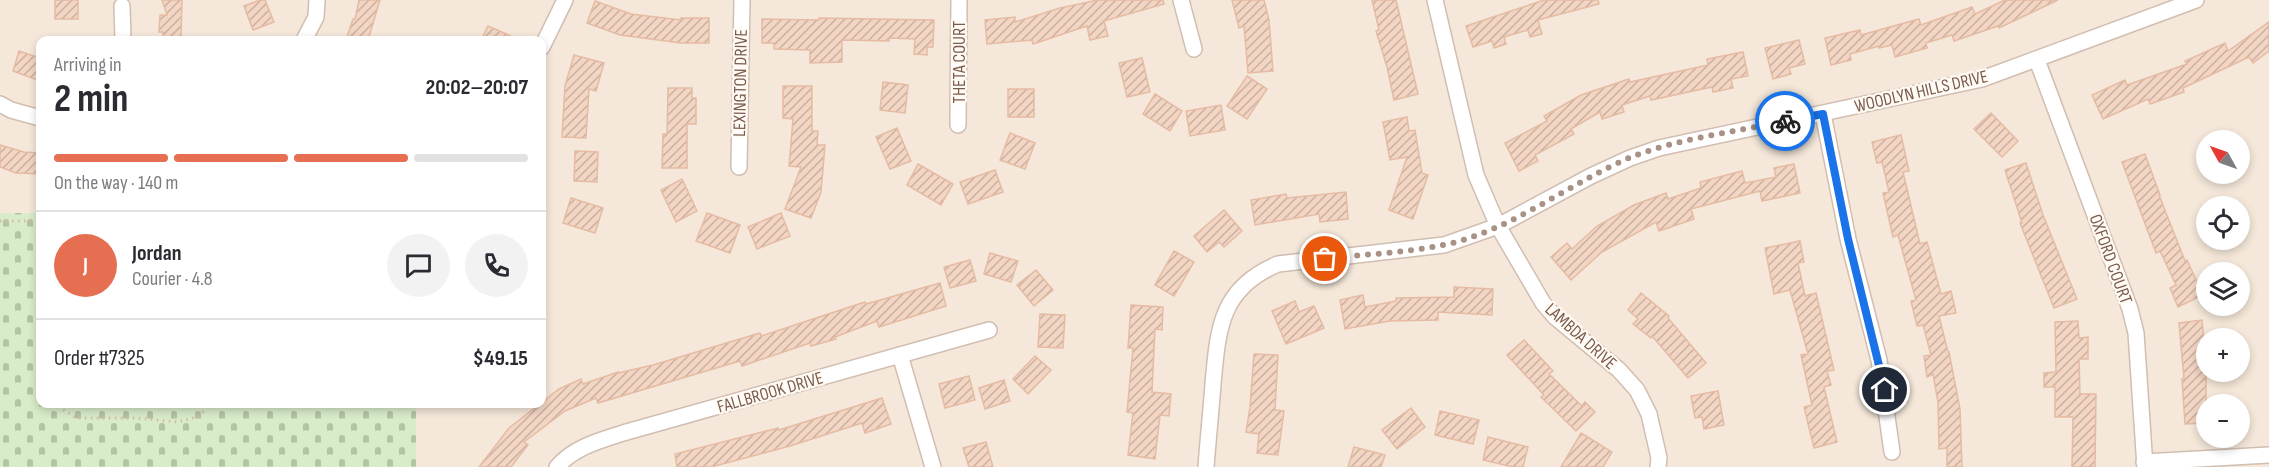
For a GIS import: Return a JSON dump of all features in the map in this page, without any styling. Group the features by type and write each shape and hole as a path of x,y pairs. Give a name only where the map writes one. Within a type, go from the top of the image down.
{"street":[{"path":"306,36 316,17 317,0"},
{"path":"546,39 565,0"},
{"name":"LEXINGTON DRIVE","path":"739,166 742,0"},
{"name":"THETA COURT","path":"958,125 959,0"},
{"path":"1180,0 1194,49"},
{"name":"LAMBDA DRIVE","path":"1435,0 1476,175 1498,226 1549,310 1619,370 1636,390 1649,414 1659,459 1658,467"},
{"name":"WOODLYN HILLS DRIVE","path":"1206,467 1217,336 1224,313 1241,286 1258,273 1278,264 1444,245 1498,226 1591,176 1659,148 1982,79 2196,0"},
{"path":"122,6 123,36"},
{"name":"OXFORD COURT","path":"2037,60 2130,309 2136,333 2145,464"},
{"path":"0,104 36,117"},
{"path":"1823,114 1848,239 1879,360 1892,452"},
{"name":"FALLBROOK DRIVE","path":"557,467 564,459 585,446 623,433 989,330"},
{"path":"900,356 933,467"},
{"path":"2145,464 2269,455"}],"path":[{"path":"0,221 36,220"},
{"path":"63,408 76,418 136,418 178,422 197,417 205,408"}],"shaded area":[{"path":"0,0 2269,0 2269,467 416,467 416,408 546,408 546,36 36,36 36,213 0,213"}],"green space":[{"path":"0,213 36,213 36,408 416,408 416,467 0,467"}],"building":[{"path":"55,0 78,0 78,19 55,19"},
{"path":"162,0 182,0 181,36 163,36 163,32 159,32 160,15 167,15"},
{"path":"265,0 274,22 253,30 244,6"},
{"path":"359,0 380,0 369,36 347,36 353,19 355,19"},
{"path":"1098,0 1163,0 1164,4 1104,21 1108,36 1090,40 1087,26 1033,44 1032,40 987,44 985,20 1015,17 1015,22 1060,8"},
{"path":"1232,0 1264,0 1269,20 1273,71 1248,73 1244,26 1239,28"},
{"path":"1372,0 1396,0 1418,94 1394,100 1376,31 1379,30"},
{"path":"1544,0 1598,0 1599,4 1538,20 1542,34 1530,37 1528,30 1504,37 1506,44 1494,48 1492,41 1473,47 1466,26"},
{"path":"2005,0 2058,0 1999,28 1998,26 1954,41 1952,35 1926,43 1927,48 1895,57 1892,45 1879,48 1879,46 1850,54 1851,60 1831,65 1825,38 1860,30 1861,35 1919,19 1921,25 1972,7 1975,14"},
{"path":"595,1 631,14 681,20 681,18 709,18 709,43 681,43 620,35 587,23"},
{"path":"819,18 934,20 933,47 927,47 927,55 914,54 915,39 842,40 842,62 810,63 810,50 774,49 774,43 762,43 762,19 819,20"},
{"path":"2269,22 2269,51 2253,63 2249,57 2183,88 2184,92 2150,104 2148,99 2103,119 2092,95 2125,80 2127,85 2187,64 2185,61 2225,43 2228,51"},
{"path":"488,26 511,36 483,36"},
{"path":"1799,40 1805,64 1789,68 1791,74 1773,79 1765,48"},
{"path":"19,51 36,57 36,80 13,71"},
{"path":"1743,52 1748,76 1731,79 1733,88 1713,92 1712,87 1651,100 1650,96 1622,105 1624,112 1602,119 1600,112 1571,129 1574,134 1535,155 1538,161 1519,171 1505,143 1547,121 1544,116 1581,95 1629,79 1630,82 1708,65 1707,59"},
{"path":"574,55 604,63 596,91 589,89 586,138 562,137 565,86"},
{"path":"1142,58 1150,92 1127,97 1119,63"},
{"path":"1247,76 1267,89 1247,119 1227,106"},
{"path":"883,82 908,85 905,113 880,110"},
{"path":"783,86 812,86 812,131 818,131 817,145 825,145 821,192 811,218 785,209 801,167 789,166 793,119 783,118"},
{"path":"668,88 692,88 692,98 696,98 696,124 687,124 687,168 662,168 663,134 667,134"},
{"path":"1008,89 1034,89 1034,117 1008,117"},
{"path":"1155,94 1182,111 1170,131 1143,114"},
{"path":"1221,105 1225,130 1190,136 1186,111"},
{"path":"1991,113 2018,141 2002,157 1974,129"},
{"path":"1407,117 1409,131 1415,130 1422,173 1428,175 1413,219 1389,210 1407,157 1390,160 1383,122"},
{"path":"897,128 911,161 890,169 876,137"},
{"path":"1010,133 1035,143 1025,169 1000,160"},
{"path":"1901,135 1909,171 1903,172 1920,244 1927,242 1941,294 1951,291 1956,313 1939,316 1949,352 1960,409 1962,467 1947,467 1947,448 1939,449 1938,402 1933,374 1927,377 1924,356 1931,355 1923,325 1917,326 1911,301 1916,300 1898,235 1893,237 1883,193 1889,192 1882,162 1877,163 1872,142"},
{"path":"0,145 36,153 36,174 16,173 0,167"},
{"path":"575,151 598,152 597,182 574,181"},
{"path":"2145,154 2185,261 2187,260 2196,280 2196,298 2178,307 2170,288 2176,285 2160,251 2156,253 2122,162"},
{"path":"2026,163 2043,215 2077,299 2054,308 2020,223 2022,223 2005,170"},
{"path":"918,164 953,184 941,205 907,185"},
{"path":"1794,164 1800,193 1762,201 1760,191 1691,209 1694,219 1659,231 1656,222 1602,252 1571,280 1551,257 1567,243 1572,249 1597,226 1634,205 1666,193 1668,199 1701,188 1700,182 1742,171 1745,183 1776,177 1774,168"},
{"path":"995,170 1003,192 968,204 960,182"},
{"path":"682,179 697,211 676,222 661,190"},
{"path":"1346,192 1348,219 1320,222 1319,214 1255,225 1251,200 1286,194 1287,198"},
{"path":"571,198 603,208 595,233 563,223"},
{"path":"1224,210 1242,231 1224,247 1219,242 1207,252 1194,236"},
{"path":"707,213 740,225 730,253 696,241"},
{"path":"781,213 790,236 757,249 748,227"},
{"path":"1800,241 1804,262 1798,263 1805,296 1816,293 1834,370 1827,371 1831,385 1824,387 1837,442 1814,448 1804,407 1812,405 1801,355 1808,354 1790,290 1774,294 1765,248"},
{"path":"1174,251 1194,262 1174,296 1155,285"},
{"path":"990,253 1018,261 1011,282 984,274"},
{"path":"970,260 976,281 950,288 944,267"},
{"path":"1036,270 1053,290 1034,306 1017,285"},
{"path":"940,283 946,306 879,327 877,321 835,337 836,339 811,346 810,343 742,366 740,361 598,403 596,398 565,411 524,442 528,445 511,467 479,467 509,428 535,408 546,408 546,399 559,389 581,379 583,384 618,372 653,365 760,333 761,336 865,302 866,304"},
{"path":"1454,287 1493,289 1492,315 1438,312 1438,320 1390,321 1345,329 1340,300 1363,295 1365,307 1396,301 1396,298 1454,297"},
{"path":"1641,293 1669,316 1668,318 1706,363 1688,378 1652,336 1651,338 1633,324 1638,319 1628,310"},
{"path":"1295,301 1299,312 1314,306 1324,328 1286,344 1272,311"},
{"path":"1131,305 1163,307 1162,330 1155,329 1152,392 1171,394 1169,416 1160,415 1155,459 1128,455 1133,413 1127,412 1133,348 1128,348"},
{"path":"1040,314 1065,315 1063,348 1038,347"},
{"path":"2202,320 2203,328 2196,328 2196,382 2206,382 2206,394 2196,394 2196,423 2185,424 2179,323"},
{"path":"2078,321 2079,338 2088,337 2088,359 2079,359 2080,394 2096,394 2095,467 2072,467 2073,417 2055,417 2055,387 2044,387 2044,373 2056,372 2055,322"},
{"path":"1524,340 1553,371 1549,374 1582,406 1585,402 1595,412 1576,431 1541,397 1544,395 1507,355"},
{"path":"1254,354 1278,355 1275,410 1284,411 1278,455 1257,453 1259,434 1246,432"},
{"path":"1035,356 1051,370 1028,394 1013,379"},
{"path":"969,376 975,400 945,408 939,384"},
{"path":"1004,380 1010,401 985,409 979,388"},
{"path":"1718,391 1724,425 1704,429 1702,417 1695,418 1691,396"},
{"path":"882,398 891,424 865,433 862,423 790,446 711,467 677,467 675,454 778,428 779,430"},
{"path":"1411,408 1425,427 1397,449 1382,430"},
{"path":"1440,411 1479,420 1473,444 1435,435"},
{"path":"1581,433 1612,452 1603,467 1561,467"},
{"path":"1488,437 1528,447 1523,467 1483,460"},
{"path":"986,442 993,467 969,467 963,448"},
{"path":"1354,447 1385,455 1381,467 1348,467"}],"way so far":[{"path":"1325,259 1444,245 1498,226 1591,176 1630,158 1659,148 1785,121"}],"route":[{"path":"1785,121 1823,114 1848,239 1885,390"}]}
